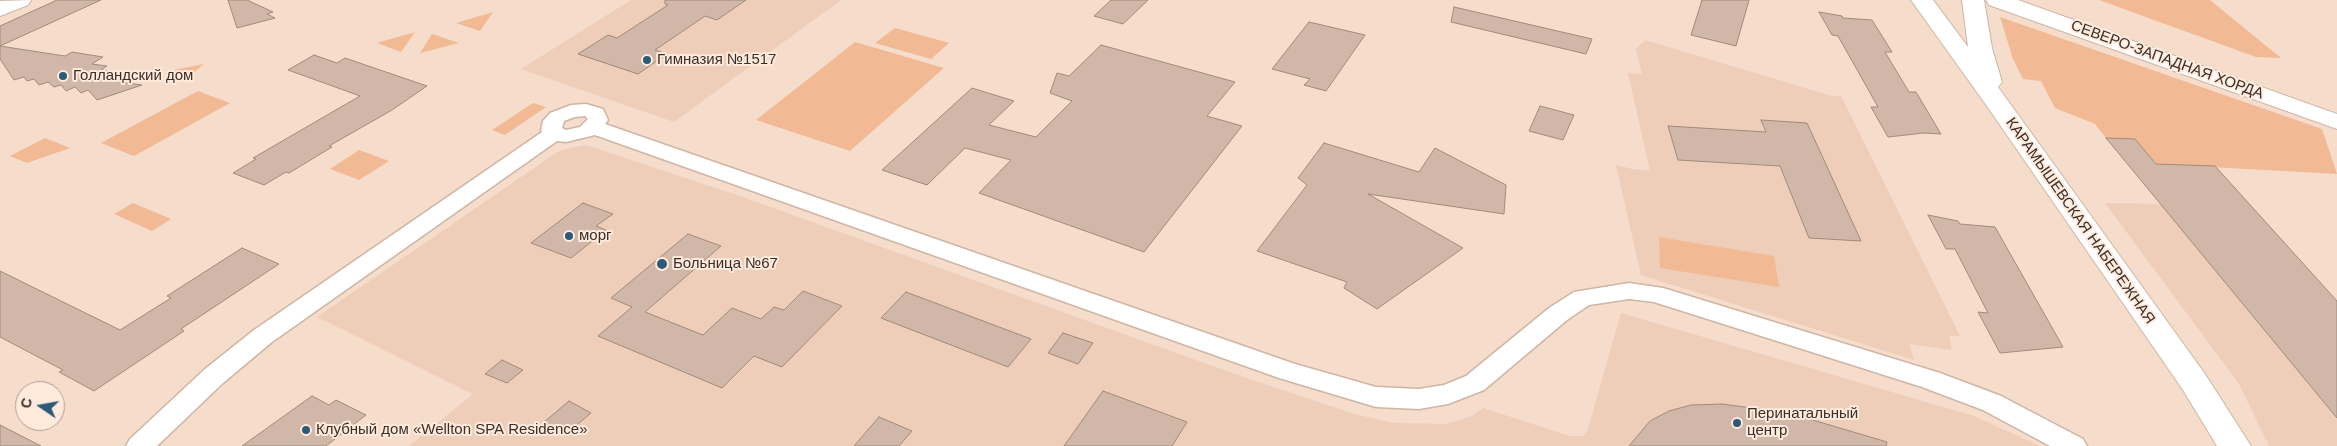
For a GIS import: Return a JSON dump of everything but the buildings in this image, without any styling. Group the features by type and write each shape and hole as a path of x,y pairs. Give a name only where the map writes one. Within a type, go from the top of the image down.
{"street":[{"path":"0,9 20,0"},
{"name":"КАРАМЫШЕВСКАЯ НАБЕРЕЖНАЯ","path":"1922,0 1998,104 2194,382 2234,446"},
{"path":"1973,0 1984,64 1998,104"},
{"name":"СЕВЕРО-ЗАПАДНАЯ ХОРДА","path":"1998,0 2337,122"},
{"name":"СЕВЕРО-ЗАПАДНАЯ ХОРДА","path":"2047,0 2337,102"},
{"path":"140,446 214,376 263,336 555,133 573,135 593,127 1260,361 1376,397 1419,399 1448,394 1474,383 1558,314 1583,298 1629,291 1655,294 1931,380 1992,403 2073,446"}],"shaded area":[{"name":"Гимназия №1517","path":"631,0 841,0 674,122 521,69"},
{"path":"2099,0 2210,0 2281,58 2256,57"},
{"path":"493,12 480,31 456,23"},
{"path":"2000,17 2322,129 2337,174 2156,164 2135,139 2106,138 2095,124 2055,108 2041,81 2023,79 2013,59"},
{"path":"895,28 949,43 931,59 875,43"},
{"path":"415,32 401,52 377,43"},
{"path":"432,34 459,43 420,53"},
{"path":"1645,40 1832,96 1841,96 1960,336 1949,336 1952,350 1909,344 1914,360 1641,275 1616,165 1650,171 1628,73 1642,74 1636,49"},
{"path":"855,42 944,68 850,151 756,120"},
{"path":"204,64 183,81 169,71"},
{"path":"198,91 230,103 134,156 101,143"},
{"path":"533,103 546,107 505,135 492,130"},
{"path":"45,138 70,148 27,163 10,156"},
{"path":"2106,138 2135,139 2156,164 2215,166 2337,301 2337,446 2269,446 2239,384 2105,203 2161,204"},
{"name":"Больница №67","path":"586,145 737,195 1235,374 1354,414 1395,423 1446,424 1472,416 1483,408 1570,436 1583,436 1588,429 1621,313 1974,416 2040,446 409,446 473,394 317,317 556,153 565,149"},
{"path":"359,150 389,161 359,180 330,169"},
{"path":"133,203 171,219 152,231 114,214"},
{"path":"1659,237 1774,256 1779,287 1660,268"}],"place":[{"name":"Гимназия №1517","path":"647,60"},
{"name":"Голландский дом","path":"63,76"},
{"name":"морг","path":"569,236"},
{"name":"Больница №67","path":"662,264"},
{"name":"Перинатальный центр","path":"1737,423"},
{"name":"Клубный дом «Wellton SPA Residence»","path":"306,430"}]}
